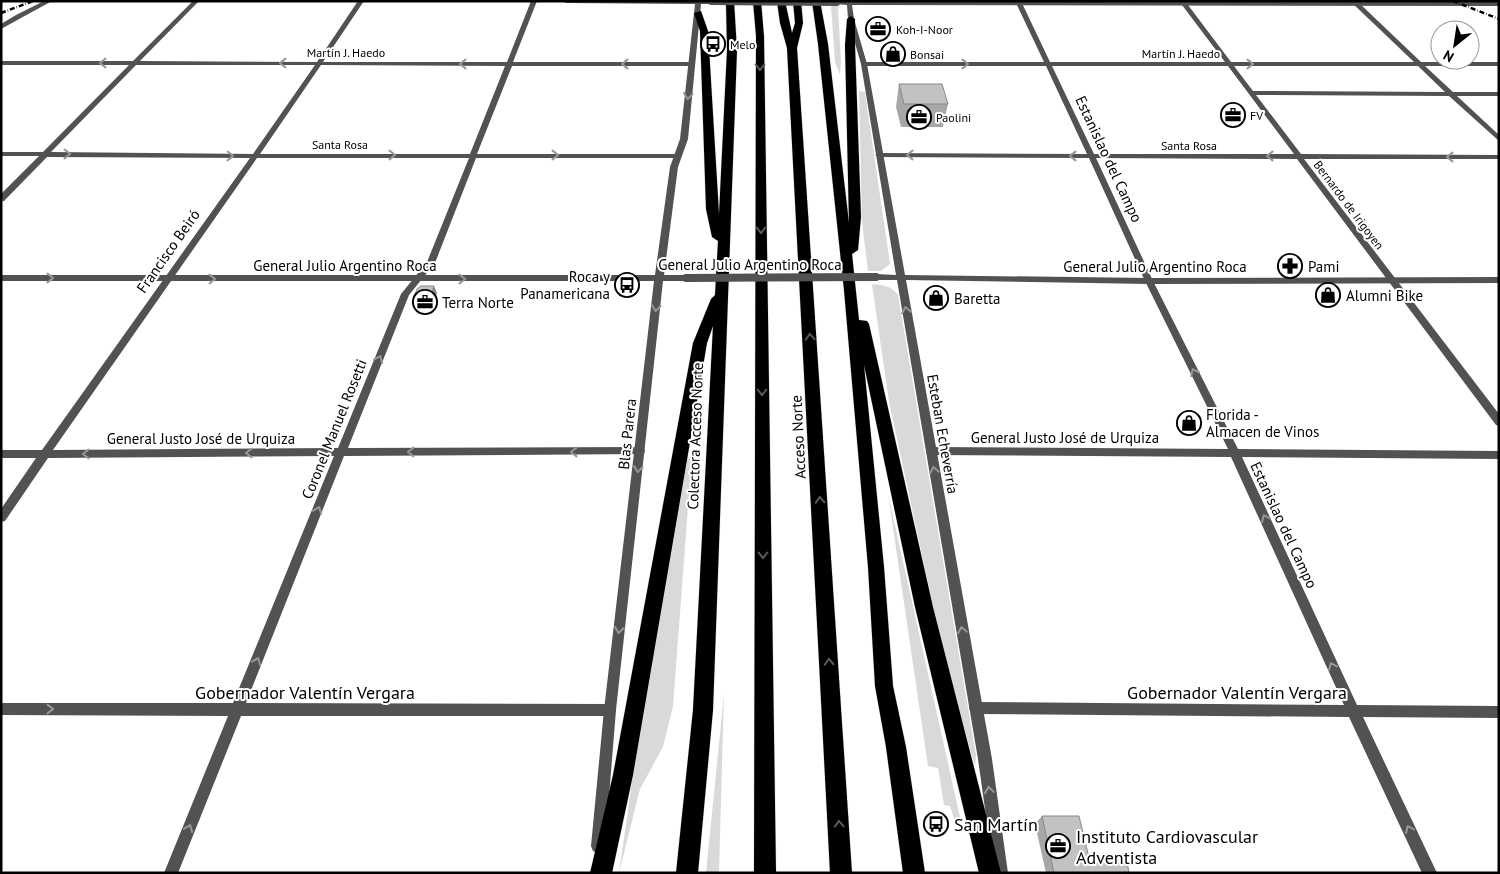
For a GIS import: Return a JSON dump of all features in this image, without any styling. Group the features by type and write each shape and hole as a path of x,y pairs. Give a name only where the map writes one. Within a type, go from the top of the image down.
{"highway":[{"name":"Colectora Acceso Norte","path":"687,873 703,710 732,50 730,1"},
{"path":"757,1 760,46 765,873"},
{"name":"Acceso Norte","path":"781,1 784,23 792,48 841,873"},
{"path":"792,48 799,23 797,1"},
{"path":"816,1 850,283 876,567 884,686 896,747 914,873"},
{"path":"822,44 826,1"},
{"path":"698,5 704,32 712,208 723,256"},
{"path":"851,19 850,45 855,217 850,283 862,325 924,607 990,873"},
{"path":"601,873 623,775 700,343 722,286"}],"street":[{"path":"1,27 49,1"},
{"path":"1,199 48,154 196,1"},
{"name":"Francisco Beiró","path":"1,518 166,279 320,63 361,1"},
{"name":"Coronel Manuel Rosetti","path":"171,873 405,294 430,263 534,1"},
{"path":"566,1 698,5 711,2 1354,2 1499,4"},
{"name":"Esteban Echeverría","path":"849,2 851,19 864,64 975,708 1001,873"},
{"name":"Estanislao del Campo","path":"1018,2 1149,280 1235,454 1430,873"},
{"name":"Bernardo de Irigoyen","path":"1182,2 1499,422"},
{"path":"1354,2 1499,139"},
{"name":"Blas Parera","path":"596,873 610,710 659,278 674,167 684,139 698,5"},
{"name":"Martín J. Haedo","path":"1,63 692,64"},
{"name":"Martín J. Haedo","path":"864,64 1499,64"},
{"path":"1250,93 1499,94"},
{"name":"Santa Rosa","path":"1,154 678,156"},
{"name":"Santa Rosa","path":"879,155 1499,157"},
{"name":"General Julio Argentino Roca","path":"1,278 900,277 1149,280 1499,280"},
{"name":"General Justo José de Urquiza","path":"1,454 640,451"},
{"name":"General Justo José de Urquiza","path":"931,451 1499,455"},
{"name":"Gobernador Valentín Vergara","path":"975,708 1499,712"},
{"name":"Gobernador Valentín Vergara","path":"1,709 610,710"}],"shaded area":[{"path":"831,6 838,6 840,75 835,62"},
{"path":"859,91 865,92 890,264 881,271 868,271 862,222"},
{"path":"872,284 890,288 898,295 976,755 975,766 945,661 889,402"},
{"path":"692,454 673,706 663,747 640,789 619,873 638,740 685,463"},
{"path":"888,494 962,826 955,822 950,806 944,805 938,768 928,766"},
{"path":"724,694 719,873 706,873"}],"building":[{"path":"899,84 942,84 948,104 904,104"},
{"path":"421,286 434,286 428,303 412,302 417,289"},
{"path":"1042,816 1079,816 1090,862 1127,862 1129,873 1054,873"}],"railway":[{"path":"1,13 33,1"},
{"path":"1453,1 1499,19"}],"place":[{"name":"Koh-I-Noor","path":"878,29"},
{"name":"Melo","path":"713,44"},
{"name":"Bonsai","path":"893,54"},
{"name":"FV","path":"1233,115"},
{"name":"Paolini","path":"919,117"},
{"name":"Pami","path":"1290,266"},
{"name":"Roca y Panamericana","path":"627,285"},
{"name":"Alumni Bike","path":"1328,295"},
{"name":"Baretta","path":"936,298"},
{"name":"Terra Norte","path":"425,302"},
{"name":"Florida - Almacen de Vinos","path":"1189,423"},
{"name":"San Martín","path":"936,824"},
{"name":"Instituto Cardiovascular Adventista","path":"1058,846"}]}
